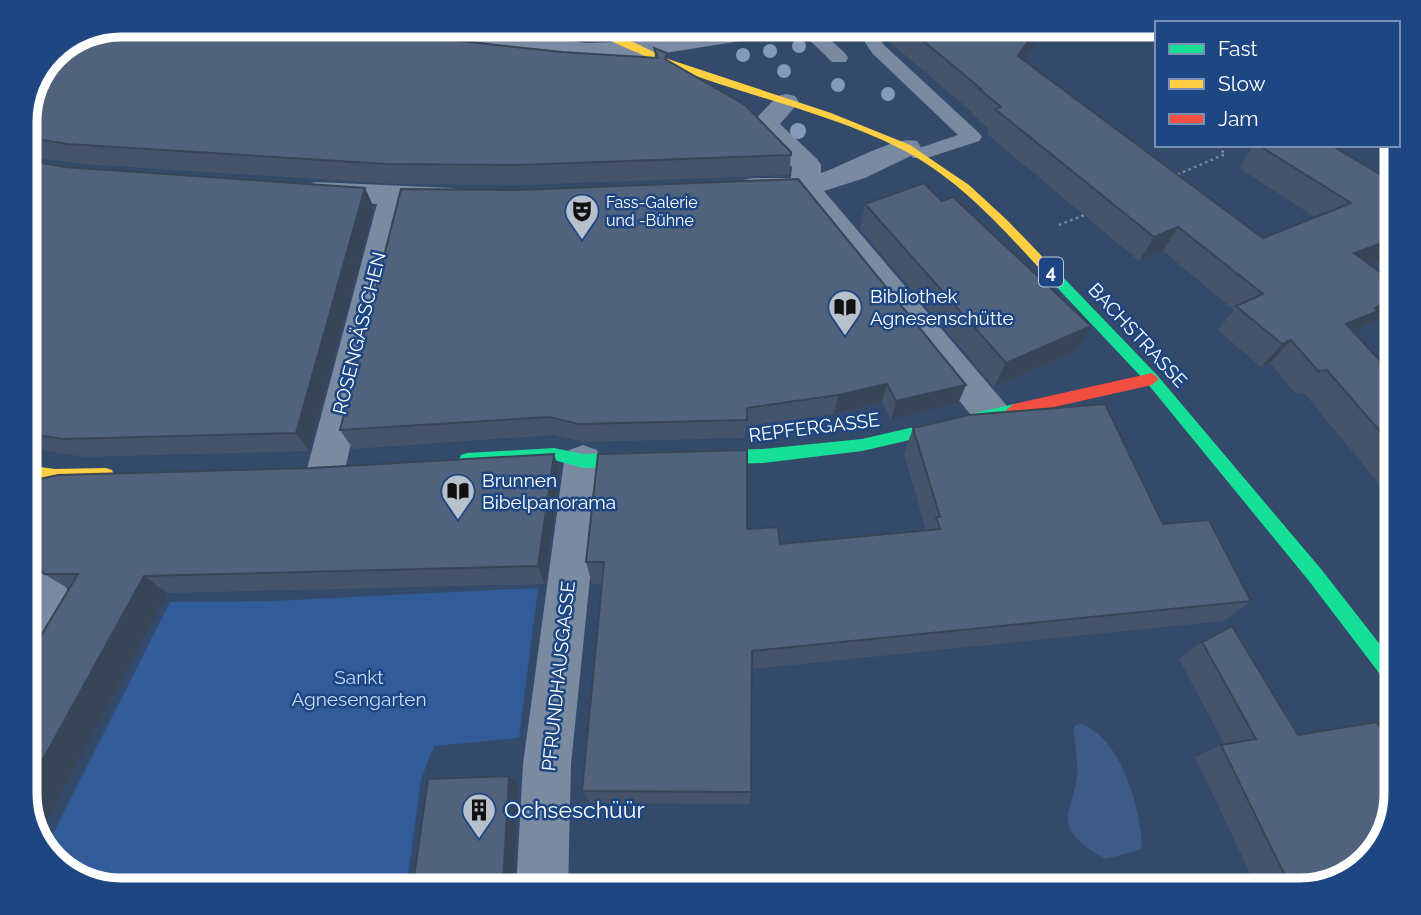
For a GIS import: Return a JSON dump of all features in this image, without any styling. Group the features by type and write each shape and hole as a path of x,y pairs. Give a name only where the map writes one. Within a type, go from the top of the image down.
{"main road":[{"name":"BACHSTRASSE","path":"610,37 712,78 850,123 914,151 961,186 1021,241 1152,379 1330,593 1384,664"},
{"name":"REPFERGASSE","path":"446,461 554,454 583,461 763,456 862,445 1152,379"},
{"path":"37,474 55,476 123,474"}],"street":[{"path":"525,37 586,51 640,50 725,37"},
{"path":"786,102 765,124 807,165 805,187 994,417"},
{"path":"729,188 805,187 914,151"},
{"path":"290,191 394,197 485,198"},
{"name":"ROSENGÄSSCHEN","path":"326,469 394,197"},
{"name":"PFRUNDHAUSGASSE","path":"543,878 547,764 583,461"}],"lane":[{"path":"816,37 839,58"},
{"path":"870,37 878,49 972,137 914,151"},
{"path":"37,578 59,603 37,645"}],"path":[{"path":"1165,181 1225,154 1219,147"},
{"path":"1058,225 1094,211"}],"green space":[{"name":"Sankt Agnesengarten","path":"538,588 519,738 434,746 421,779 408,878 110,878 84,870 65,857 50,839 170,602 273,601"}],"shaded area":[{"path":"1082,724 1096,732 1108,744 1127,778 1138,815 1142,849 1106,859 1086,847 1070,829 1068,815 1077,770 1074,726"}],"building":[{"path":"423,37 562,52 658,58 654,48 667,53 665,59 745,105 791,155 519,165 386,164 67,144 37,139 38,104 43,89 61,61 74,51 104,38"},
{"path":"919,37 1031,37 1018,56 1263,238 1351,203 1261,147 1334,147 1384,177 1384,242 1354,253 1384,275 1384,303 1375,308 1378,311 1346,324 1384,365 1384,436 1327,370 1318,371 1291,340 1282,344 1236,306 1263,294 1178,227 1154,237 995,109 1001,107"},
{"path":"37,162 65,167 365,188 296,433 63,439 37,435"},
{"path":"798,179 966,385 896,401 887,384 838,395 747,408 747,420 579,424 549,417 340,430 401,189 519,190"},
{"path":"924,183 942,201 953,197 1091,326 1006,363 865,204"},
{"path":"1105,404 1163,524 1209,520 1251,601 752,651 751,792 582,791 604,562 586,562 598,454 747,450 747,529 778,527 780,544 940,529 936,517 940,517 913,428 969,415"},
{"path":"554,454 538,566 144,576 37,770 37,642 78,574 44,574 37,566 37,479 58,475 311,468"},
{"path":"1232,626 1298,735 1377,722 1384,733 1383,811 1370,841 1360,854 1342,867 1311,878 1286,878 1221,745 1256,739 1202,642"},
{"name":"Ochseschüür","path":"509,776 503,878 414,878 428,779"}],"traffic: fast":[{"path":"1054,276 1152,379 1315,575 1384,664"},
{"path":"467,460 554,454 583,461 763,456 862,445 1014,410"}],"traffic: slow":[{"path":"613,37 665,61 827,115 906,147 964,188 1003,223 1054,276"},
{"path":"37,474 106,475"}],"traffic: jam":[{"path":"1014,410 1152,379"}],"place":[{"name":"Fass-Galerie und -Bühne","path":"582,241"},
{"name":"Bibliothek Agnesenschütte","path":"845,337"},
{"name":"Brunnen Bibelpanorama","path":"458,521"},
{"name":"Ochseschüür","path":"479,840"}]}
